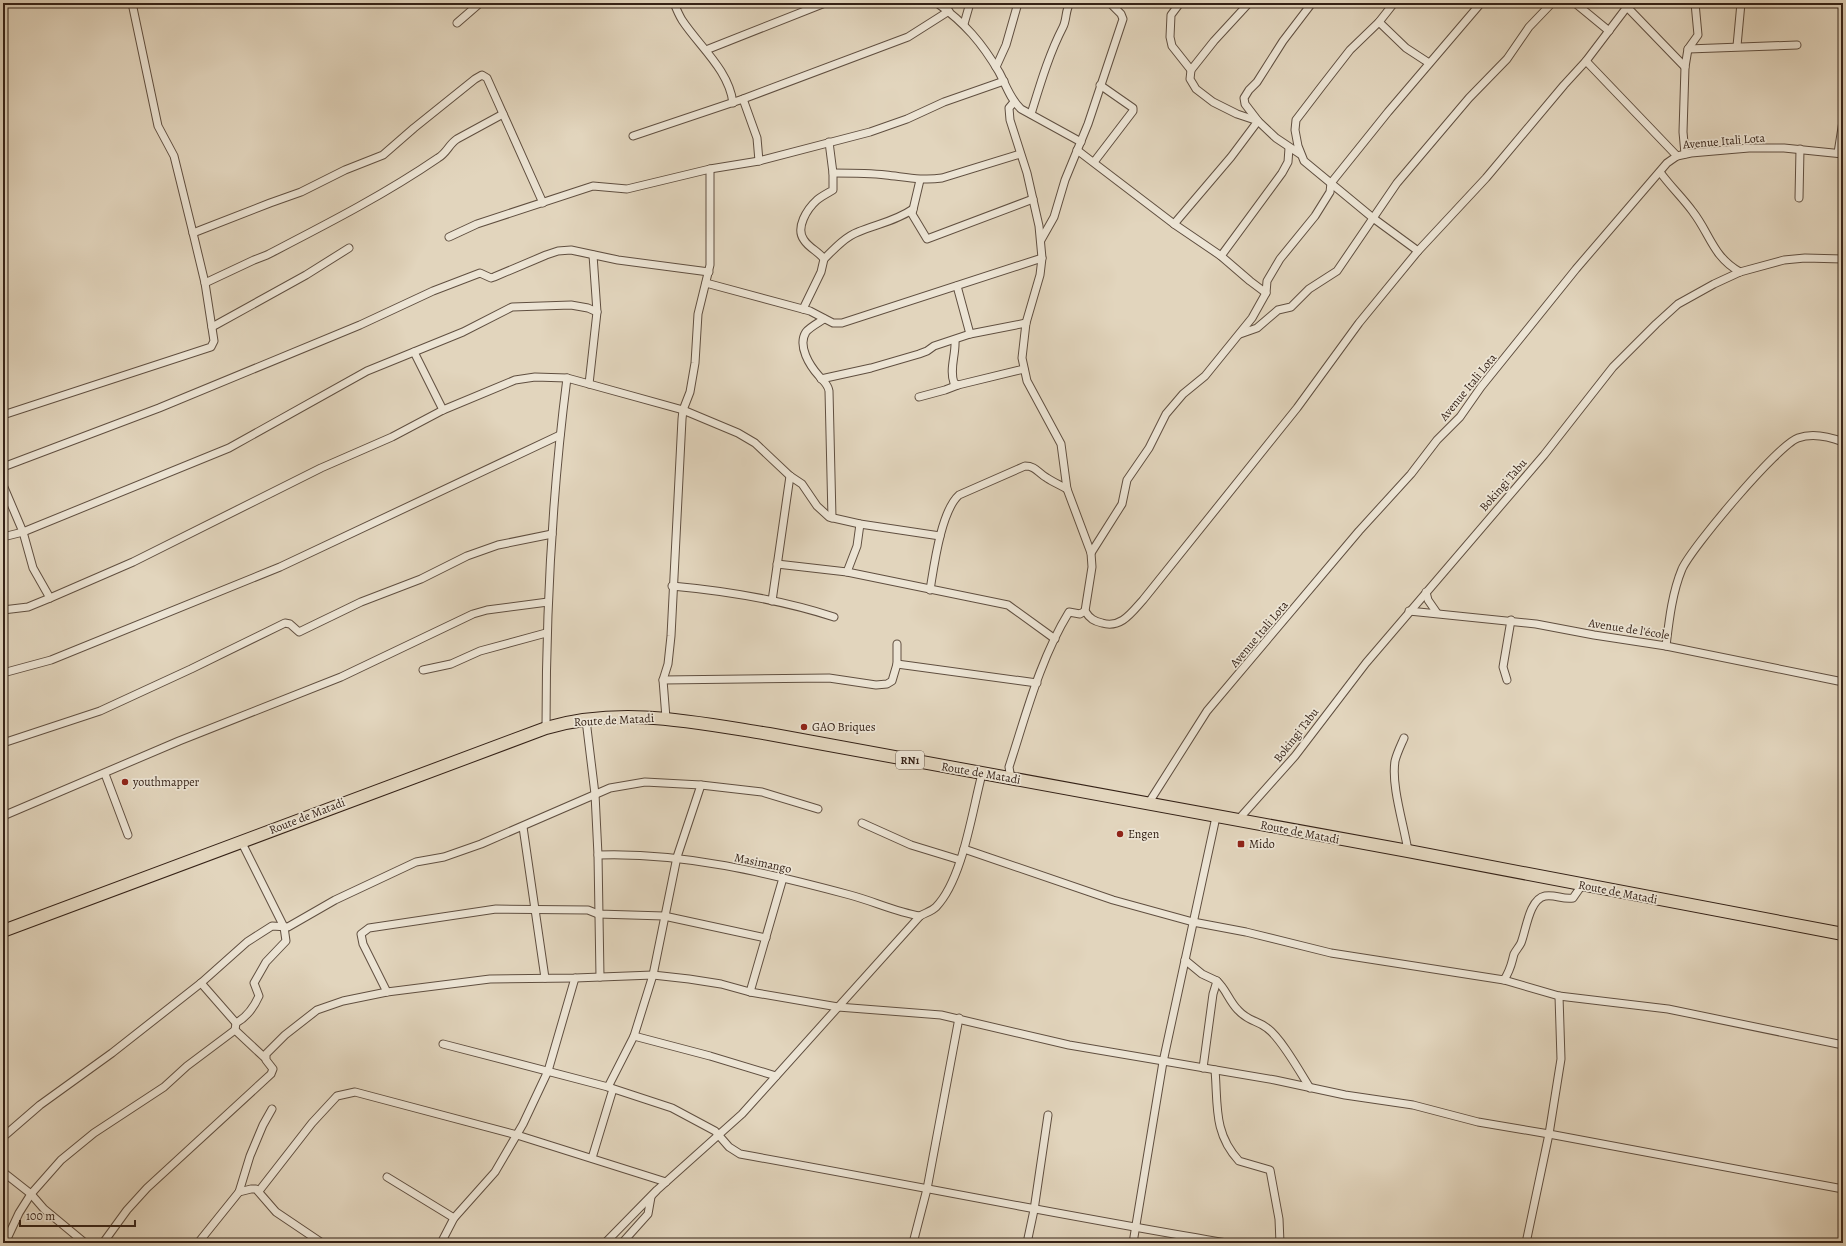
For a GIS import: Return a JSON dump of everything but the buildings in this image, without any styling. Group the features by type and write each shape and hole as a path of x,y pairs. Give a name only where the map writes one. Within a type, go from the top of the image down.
{"highway":[{"name":"Route de Matadi","path":"3,931 546,728 586,720 642,717 666,718 769,734 1408,851 1843,934"}],"street":[{"path":"3,415 211,347 214,341 205,283 193,233 174,156 158,126 132,3"},
{"path":"457,23 480,3"},
{"path":"674,3 682,19 706,50 728,84 733,103"},
{"path":"706,50 825,3"},
{"path":"937,3 964,24 982,44 1004,81 1014,102 1021,109 1081,142"},
{"path":"964,24 970,3"},
{"path":"996,67 1006,45 1018,3"},
{"path":"1031,114 1037,93 1064,24 1065,12 1070,3"},
{"path":"1041,240 1054,217 1057,202 1081,142 1123,19 1121,14 1110,3"},
{"path":"1180,3 1171,15 1170,37 1172,46 1191,70"},
{"path":"1249,3 1219,34 1191,70 1189,76 1196,89 1213,102 1237,114 1258,121"},
{"path":"1300,154 1289,148 1258,121 1245,104 1244,98 1248,90 1257,82 1283,41 1312,3"},
{"path":"1394,3 1379,22 1350,50 1296,120 1296,140 1300,154 1304,161 1373,218 1418,251"},
{"path":"1091,554 1122,504 1127,480 1148,448 1166,414 1183,394 1205,376 1240,334 1258,309 1266,293 1267,281 1280,259 1315,216 1330,192 1331,183 1429,62 1481,3"},
{"path":"1240,334 1257,328 1278,310 1291,307 1309,289 1337,271 1397,183 1469,98 1508,58 1529,27 1552,3"},
{"path":"1575,3 1609,31"},
{"path":"1685,154 1683,132 1685,67 1688,49 1698,34 1695,3"},
{"path":"1737,46 1741,3"},
{"path":"1014,102 1009,108 1010,120 1027,173 1033,198 1041,240 1042,258 1040,275 1026,323 1022,358 1024,369 1039,406 1061,444 1067,489 1091,554 1091,574 1085,611 1091,620 1114,625 1125,620 1143,600 1297,408 1359,324 1418,251 1486,178 1559,90 1586,61 1628,5 1685,67"},
{"path":"633,136 733,103 908,37 949,11"},
{"path":"1379,22 1406,48 1429,62"},
{"path":"1688,49 1737,46 1797,46"},
{"path":"1586,61 1677,156"},
{"path":"193,233 301,192 345,170 383,155 475,79 482,76 487,78 543,203"},
{"path":"448,237 477,224 593,186 628,189 710,169 759,161 829,142 886,126 944,102 1004,81"},
{"path":"1094,162 1133,111 1132,108 1100,85"},
{"path":"743,99 757,138 759,161"},
{"path":"205,283 267,255 384,193 445,154 453,142 457,139 503,114"},
{"path":"1174,224 1231,157 1258,121"},
{"path":"1840,154 1843,121"},
{"path":"824,259 815,250 808,246 800,232 803,218 817,200 833,190 833,173 829,142"},
{"path":"1221,256 1282,173 1288,162 1289,148"},
{"name":"Avenue Itali Lota","path":"1148,804 1208,711 1355,537 1411,474 1437,440 1460,416 1481,386 1576,269 1667,163 1677,156 1685,154 1749,148 1800,149 1840,154"},
{"path":"1799,198 1800,149"},
{"path":"1077,150 1174,224 1221,256 1266,293"},
{"path":"833,173 885,175 920,180 942,178 1020,154"},
{"path":"666,718 663,680 668,664 671,636 672,586 683,410 690,392 695,363 698,314 709,272 711,210 710,169"},
{"path":"1660,172 1701,223 1714,250 1732,268 1740,272"},
{"path":"920,180 912,214 924,238 929,239 1033,198"},
{"path":"803,309 820,272 824,259 847,238 858,232 899,218 913,208"},
{"path":"212,327 306,275 349,248"},
{"path":"3,467 159,408 360,326 433,291 476,274 484,274 491,278 558,251 570,250 593,255 709,272"},
{"path":"589,384 597,312 593,255"},
{"path":"706,283 803,309 833,323 842,323 1042,258"},
{"name":"Bokingi Tabu","path":"1238,820 1295,756 1340,694 1544,455 1623,357 1678,304 1714,284 1740,272 1784,260 1805,258 1843,259"},
{"path":"957,286 970,334"},
{"path":"3,537 23,532 228,448 351,379 462,332 512,307 571,305 588,308 597,312"},
{"path":"824,319 807,331 804,336 805,352 809,365 827,384 829,391 832,518"},
{"path":"821,379 871,368 923,352 934,346 970,334 1026,323"},
{"path":"955,340 956,352 951,372 954,383 958,385"},
{"path":"414,352 443,410"},
{"path":"919,397 958,385 1024,369"},
{"path":"3,610 28,607 50,598 132,562 321,468 392,437 443,410 515,380 535,377 566,378 683,410 738,433 755,443 790,476 802,484 817,506 832,518 860,524 940,536"},
{"path":"546,728 546,633 552,534 566,378"},
{"path":"3,673 51,660 280,567 560,435"},
{"path":"1666,646 1670,614 1682,570 1688,558 1708,531 1772,460 1784,448 1798,438 1820,436 1843,442"},
{"path":"930,590 940,536 954,499 959,495 1025,466 1037,468 1045,477 1067,489"},
{"path":"772,601 790,476"},
{"path":"3,485 23,532 33,568 50,598"},
{"path":"847,572 857,546 860,524"},
{"path":"3,743 100,711 285,623 290,624 299,632 361,602 421,579 467,556 498,545 552,534"},
{"path":"777,564 847,572 1008,605 1055,639"},
{"path":"672,586 720,590 800,606 834,618"},
{"path":"1426,592 1428,600 1437,613"},
{"path":"3,816 179,742 341,678 473,614 487,610 548,602"},
{"path":"1011,778 1009,767 1037,683 1055,639 1068,612 1080,614 1085,611"},
{"name":"Avenue de l'école","path":"1410,611 1511,620 1666,646 1843,682"},
{"path":"1507,680 1503,667 1511,620"},
{"path":"423,670 451,664 480,651 546,633"},
{"path":"663,680 829,678 876,685 887,684 892,681 897,664 897,644"},
{"path":"897,664 1037,683"},
{"path":"586,720 595,794 598,855 600,977"},
{"path":"1404,738 1395,763 1395,780 1408,851"},
{"path":"105,774 128,835"},
{"path":"605,1243 666,1182 742,1114 920,916 935,907 952,880 964,849 982,774"},
{"path":"3,1137 40,1105 90,1070 200,983 256,936 272,926 288,927 335,900 416,862 444,857 523,827 610,788 645,782 702,785 762,792 818,809"},
{"path":"592,1158 611,1088 634,1036 653,975 677,857 702,785"},
{"path":"1133,1243 1163,1062 1216,817"},
{"path":"862,823 911,845 960,860"},
{"path":"523,827 545,978"},
{"path":"5,1243 19,1213 31,1194 61,1160 94,1133 164,1087 253,1009 259,996 254,983 266,962 286,941 284,927 241,841"},
{"path":"964,849 1112,900 1193,922 1246,932 1331,953 1373,958 1504,980 1559,996 1668,1009 1843,1045"},
{"name":"Masimango","path":"598,855 631,854 677,857 783,878 858,897 920,916"},
{"path":"750,992 783,878"},
{"path":"1504,980 1511,968 1514,953 1521,944 1529,913 1539,900 1543,896 1548,895 1566,899 1573,898 1582,885"},
{"path":"387,992 363,944 361,934 368,928 496,909 588,910 598,914 664,916 766,938"},
{"path":"1185,960 1202,974 1217,981 1224,987 1232,1004 1243,1015 1251,1021 1267,1028 1281,1043 1310,1088"},
{"path":"265,1058 272,1047 317,1010 343,1001 387,992 490,979 653,975 705,982 838,1008 941,1015 959,1018 1069,1045 1215,1070 1346,1095 1413,1105 1478,1122 1843,1189"},
{"path":"441,1243 454,1218 495,1172 517,1135 548,1072 576,978"},
{"path":"1203,1068 1213,994 1217,981"},
{"path":"103,1243 127,1210 147,1188 274,1072 273,1068 265,1058 235,1026 200,983"},
{"path":"1526,1243 1549,1134 1561,1059 1559,996"},
{"path":"913,1243 927,1189 959,1018"},
{"path":"634,1036 710,1056 776,1076"},
{"path":"443,1044 611,1088 672,1108 715,1131 717,1136 734,1152 740,1154 1034,1210 1227,1243"},
{"path":"1215,1070 1217,1117 1221,1133 1239,1161 1270,1170 1279,1219 1280,1243"},
{"path":"259,1191 312,1123 337,1096 349,1093 361,1093 517,1135 666,1182"},
{"path":"198,1243 238,1192 250,1156 263,1125 272,1109"},
{"path":"1027,1243 1034,1210 1048,1115"},
{"path":"3,1172 31,1194 44,1209 85,1243"},
{"path":"387,1177 454,1218"},
{"path":"238,1192 251,1188 259,1191 276,1212 322,1243"},
{"path":"622,1243 648,1214 651,1197"}],"place":[{"name":"GAO Briques","path":"804,727"},
{"name":"youthmapper","path":"125,782"},
{"name":"Engen","path":"1120,834"},
{"name":"Mido","path":"1241,844"}]}
